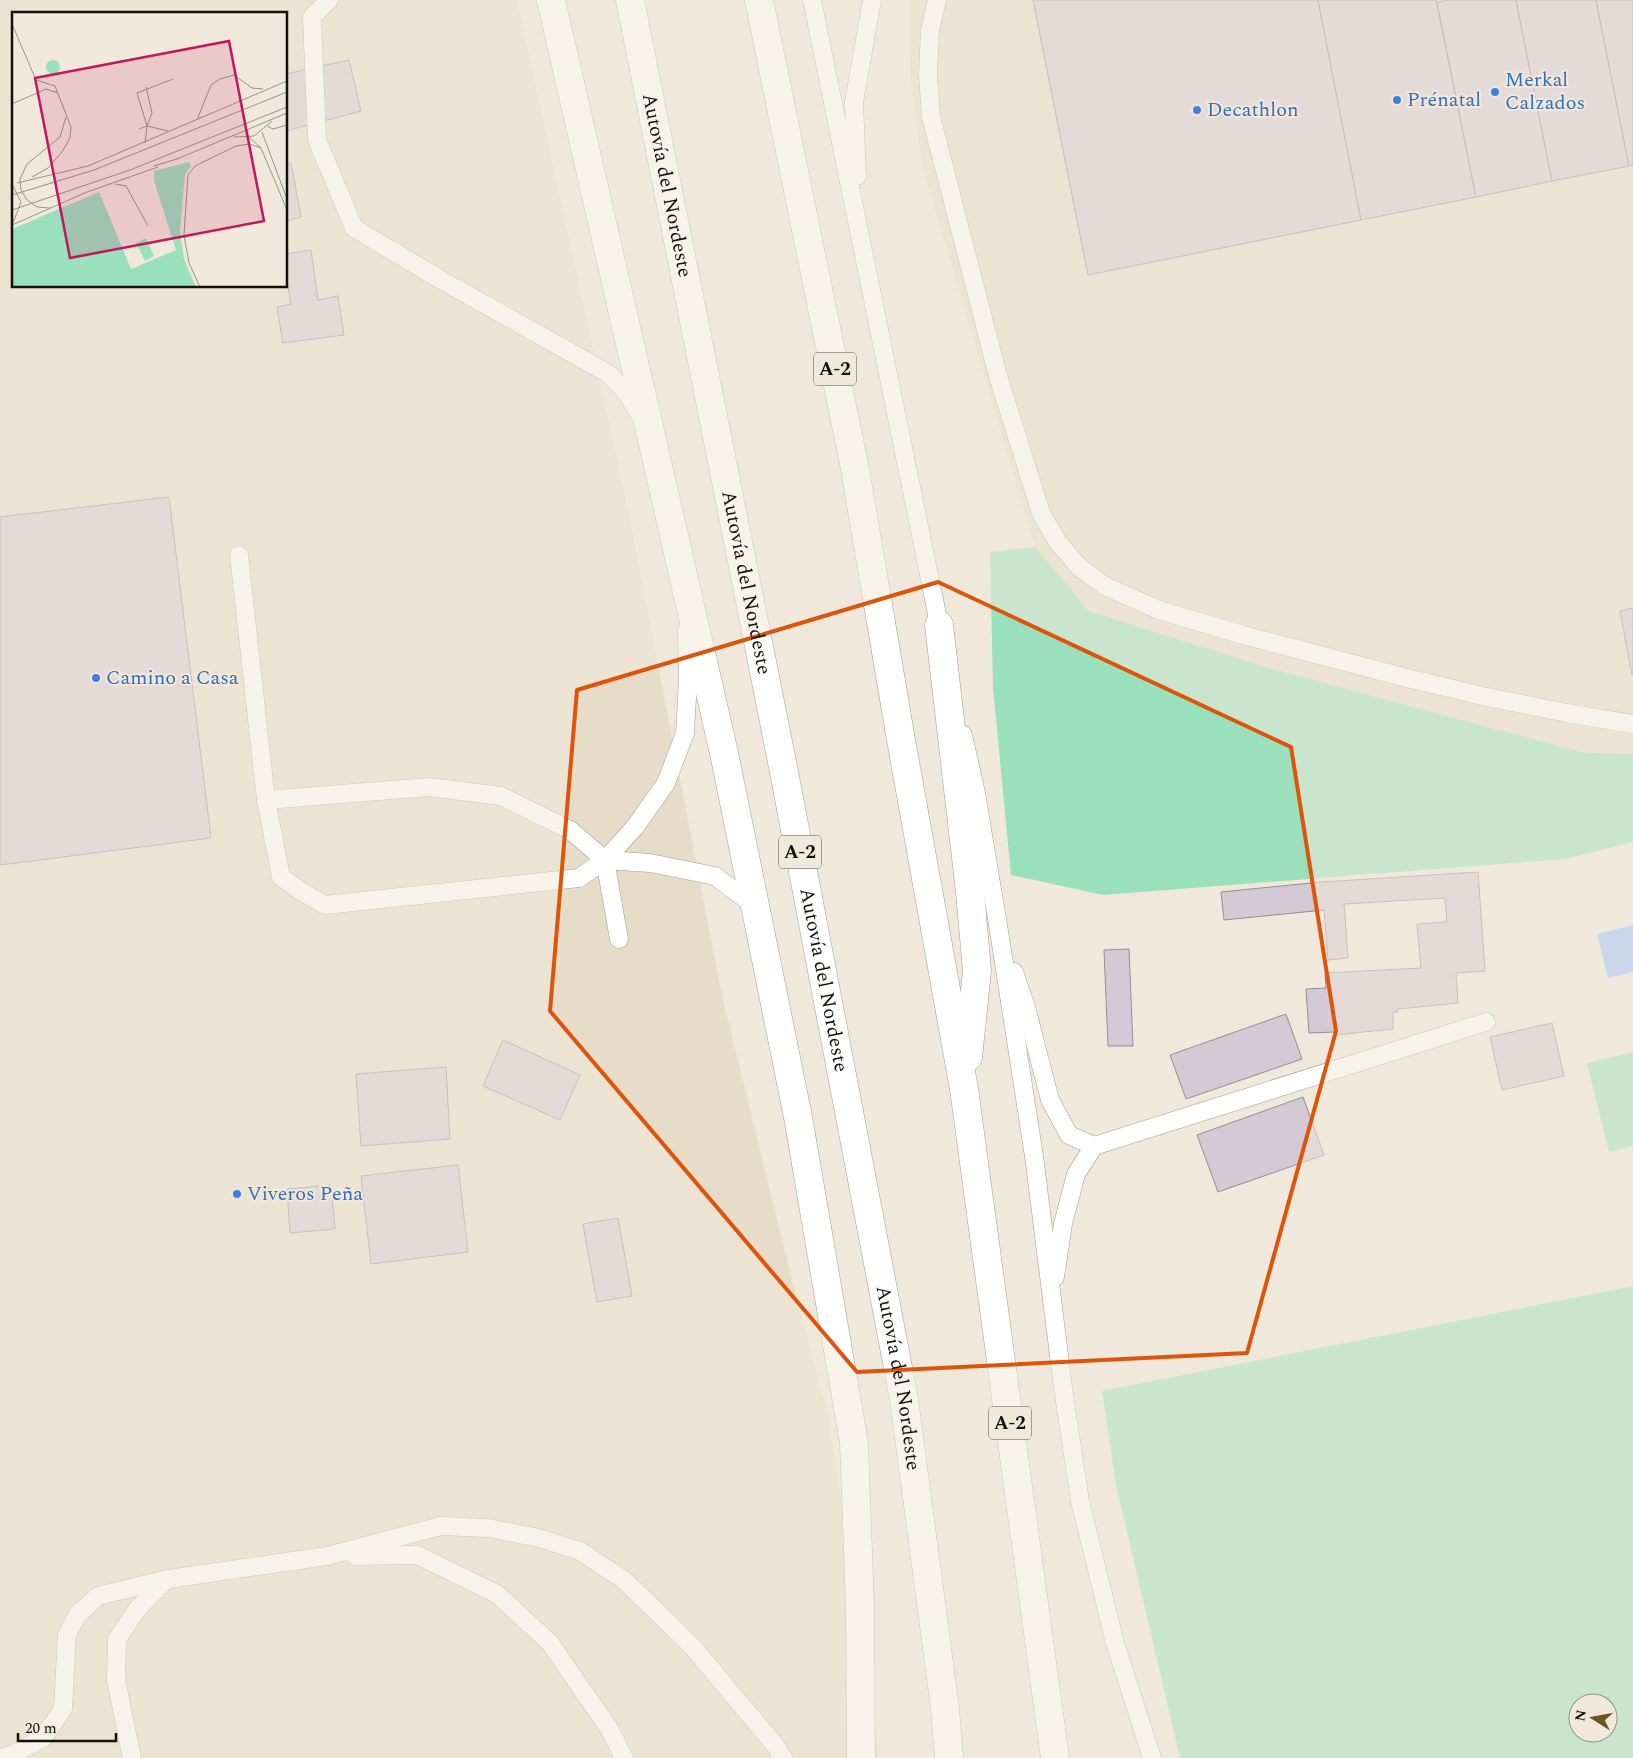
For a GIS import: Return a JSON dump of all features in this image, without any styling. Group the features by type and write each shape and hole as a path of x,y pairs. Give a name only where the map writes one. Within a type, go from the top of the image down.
{"main road":[{"path":"551,0 724,753 798,1117 854,1444 860,1606 861,1758"},
{"name":"Autovía del Nordeste","path":"630,0 786,781 904,1399 949,1758"},
{"name":"A-2","path":"759,0 855,469 901,740 964,1089 1056,1758"},
{"path":"939,625 970,892 977,970 964,1089"}],"lane":[{"path":"329,0 312,17 317,140 354,228 443,281 609,374 628,395 651,436"},
{"path":"812,0 939,625 976,794 1034,1156 1064,1395 1080,1501 1115,1643 1152,1758"},
{"path":"860,232 854,102 872,0"},
{"path":"937,0 930,30 928,74 931,117 998,376 1041,513 1057,541 1079,567 1105,586 1159,610 1242,635 1478,695 1633,724"},
{"path":"239,555 266,800 281,877 325,905 579,878 606,860 635,827 666,783 685,733 688,680 686,582"},
{"path":"266,800 429,787 501,796 570,830 606,860 650,863 715,876 756,907"},
{"path":"606,860 619,939"},
{"path":"999,931 1026,1007 1050,1100 1070,1135 1094,1146"},
{"path":"1052,1301 1067,1207 1076,1174 1094,1146 1486,1022"},
{"path":"0,1758 14,1754 43,1738 63,1709 67,1634 78,1614 98,1596 168,1579 327,1556 440,1526 488,1528 539,1538 580,1551 624,1580 691,1645 775,1745 783,1758"},
{"path":"327,1556 417,1555 497,1594 550,1643 610,1730 624,1758"},
{"path":"132,1758 116,1680 117,1639 139,1607 168,1579"}],"highlighted area":[{"path":"938,582 1291,747 1336,1031 1247,1353 857,1372 550,1011 577,690"}],"shaded area":[{"path":"0,0 517,0 629,514 721,991 793,1284 829,1418 879,1758 0,1758"},
{"path":"909,0 1633,0 1633,754 1585,753 1269,668 1089,611 1035,547 922,166 910,73"}],"green space":[{"path":"1035,547 1089,611 1269,668 1585,753 1633,754 1633,842 1566,859 1103,895 1011,875 993,688 990,552"},
{"path":"1633,1052 1633,1146 1609,1152 1587,1063"},
{"path":"1633,1286 1633,1758 1180,1758 1116,1485 1102,1391"}],"water":[{"path":"1633,925 1633,972 1608,978 1597,934"}],"building":[{"name":"Decathlon","path":"1033,0 1318,0 1361,220 1088,275"},
{"name":"Prénatal","path":"1318,0 1436,0 1476,197 1361,220"},
{"name":"Merkal Calzados","path":"1448,0 1516,0 1552,181 1476,197 1437,2"},
{"path":"1516,0 1596,0 1629,166 1552,181"},
{"path":"1596,0 1633,0 1633,165 1629,166"},
{"path":"349,60 361,111 288,130 288,74"},
{"path":"291,163 301,217 288,220 288,164"},
{"path":"311,250 318,300 338,296 344,335 283,343 277,307 291,304 288,287 288,254"},
{"name":"Camino a Casa","path":"169,497 211,838 0,865 0,517"},
{"path":"1633,608 1633,674 1632,675 1620,611"},
{"path":"1478,872 1485,971 1456,973 1458,1003 1398,1009 1397,1012 1393,1012 1393,1029 1335,1035 1335,1032 1309,1033 1306,989 1326,988 1325,973 1421,968 1417,924 1447,922 1445,898 1344,904 1348,958 1328,960 1324,910 1224,920 1221,892 1321,882"},
{"path":"1129,949 1133,1046 1108,1046 1104,950"},
{"path":"1286,1014 1302,1059 1186,1099 1170,1055"},
{"path":"1552,1023 1564,1076 1502,1090 1490,1037"},
{"path":"503,1040 580,1075 560,1120 483,1086"},
{"path":"446,1067 450,1139 361,1146 356,1074"},
{"path":"1303,1097 1324,1155 1218,1192 1197,1135"},
{"path":"458,1165 468,1252 371,1264 361,1176"},
{"path":"331,1185 335,1229 290,1233 287,1189"},
{"path":"618,1218 632,1296 597,1302 583,1224"}],"place":[{"name":"Merkal Calzados","path":"1495,92"},
{"name":"Prénatal","path":"1397,100"},
{"name":"Decathlon","path":"1197,110"},
{"name":"Camino a Casa","path":"96,678"},
{"name":"Viveros Peña","path":"237,1194"}]}
